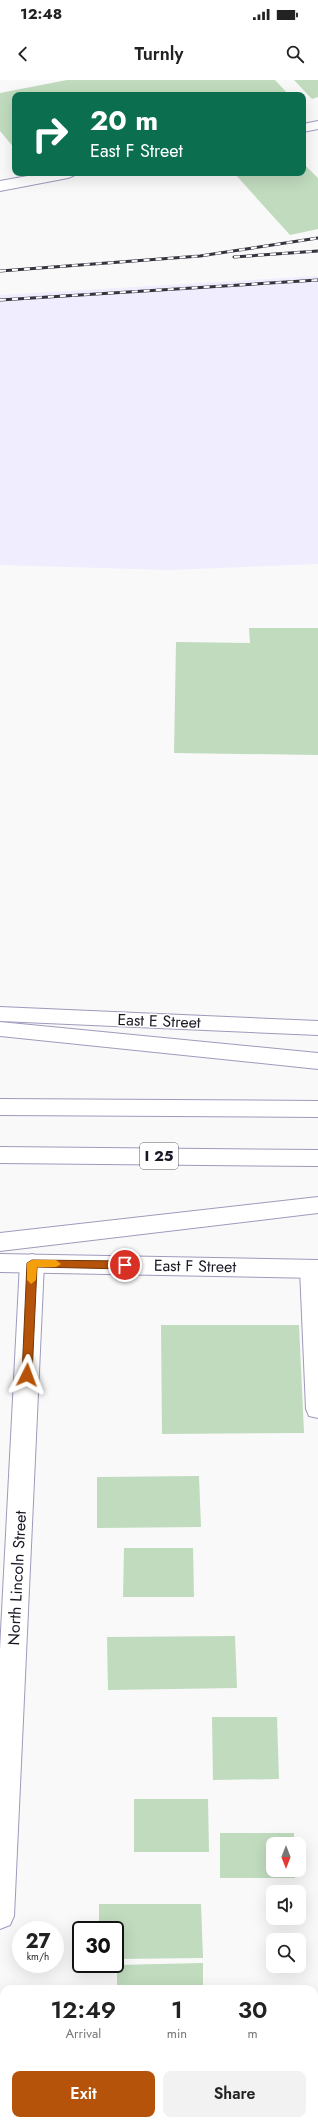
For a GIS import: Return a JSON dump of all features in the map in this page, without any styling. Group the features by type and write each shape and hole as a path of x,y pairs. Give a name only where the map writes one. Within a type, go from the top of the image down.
{"main road":[{"path":"306,127 318,125"},
{"path":"0,186 52,176"},
{"name":"East E Street","path":"0,1014 318,1028"},
{"path":"0,1029 318,1060"},
{"path":"0,1107 318,1109"},
{"name":"I 25","path":"0,1155 318,1158"},
{"path":"0,1242 318,1205"},
{"name":"East F Street","path":"0,1263 315,1269"},
{"name":"North Lincoln Street","path":"0,1916 32,1263"},
{"path":"315,1269 318,1409"}],"shaded area":[{"path":"318,276 318,564 169,570 0,565 0,295"}],"building":[{"path":"67,80 275,80 286,92 12,92 12,145 0,131 0,93"},
{"path":"294,80 318,80 318,97 312,99"},
{"path":"306,166 318,178 318,229 290,235 237,176 306,176"},
{"path":"249,628 318,628 318,755 174,753 176,642 250,643"},
{"path":"161,1325 299,1325 304,1433 162,1434"},
{"path":"199,1476 201,1527 97,1528 97,1477"},
{"path":"124,1548 193,1548 194,1597 123,1597"},
{"path":"235,1636 237,1688 108,1690 107,1637"},
{"path":"212,1717 277,1717 279,1779 213,1780"},
{"path":"134,1799 208,1799 209,1852 134,1852"},
{"path":"220,1833 294,1833 294,1837 266,1837 266,1877 295,1878 220,1878"},
{"path":"99,1904 201,1904 203,1958 124,1959 124,1921 99,1921"},
{"path":"203,1963 203,1985 117,1985 117,1973 124,1973 124,1965"}],"railway":[{"path":"0,271 200,256 318,238"},
{"path":"234,257 318,251"},
{"path":"0,300 318,280"}],"slow traffic":[{"path":"31,1280 32,1263 56,1264"}],"route":[{"path":"27,1375 32,1263 125,1265"}]}
